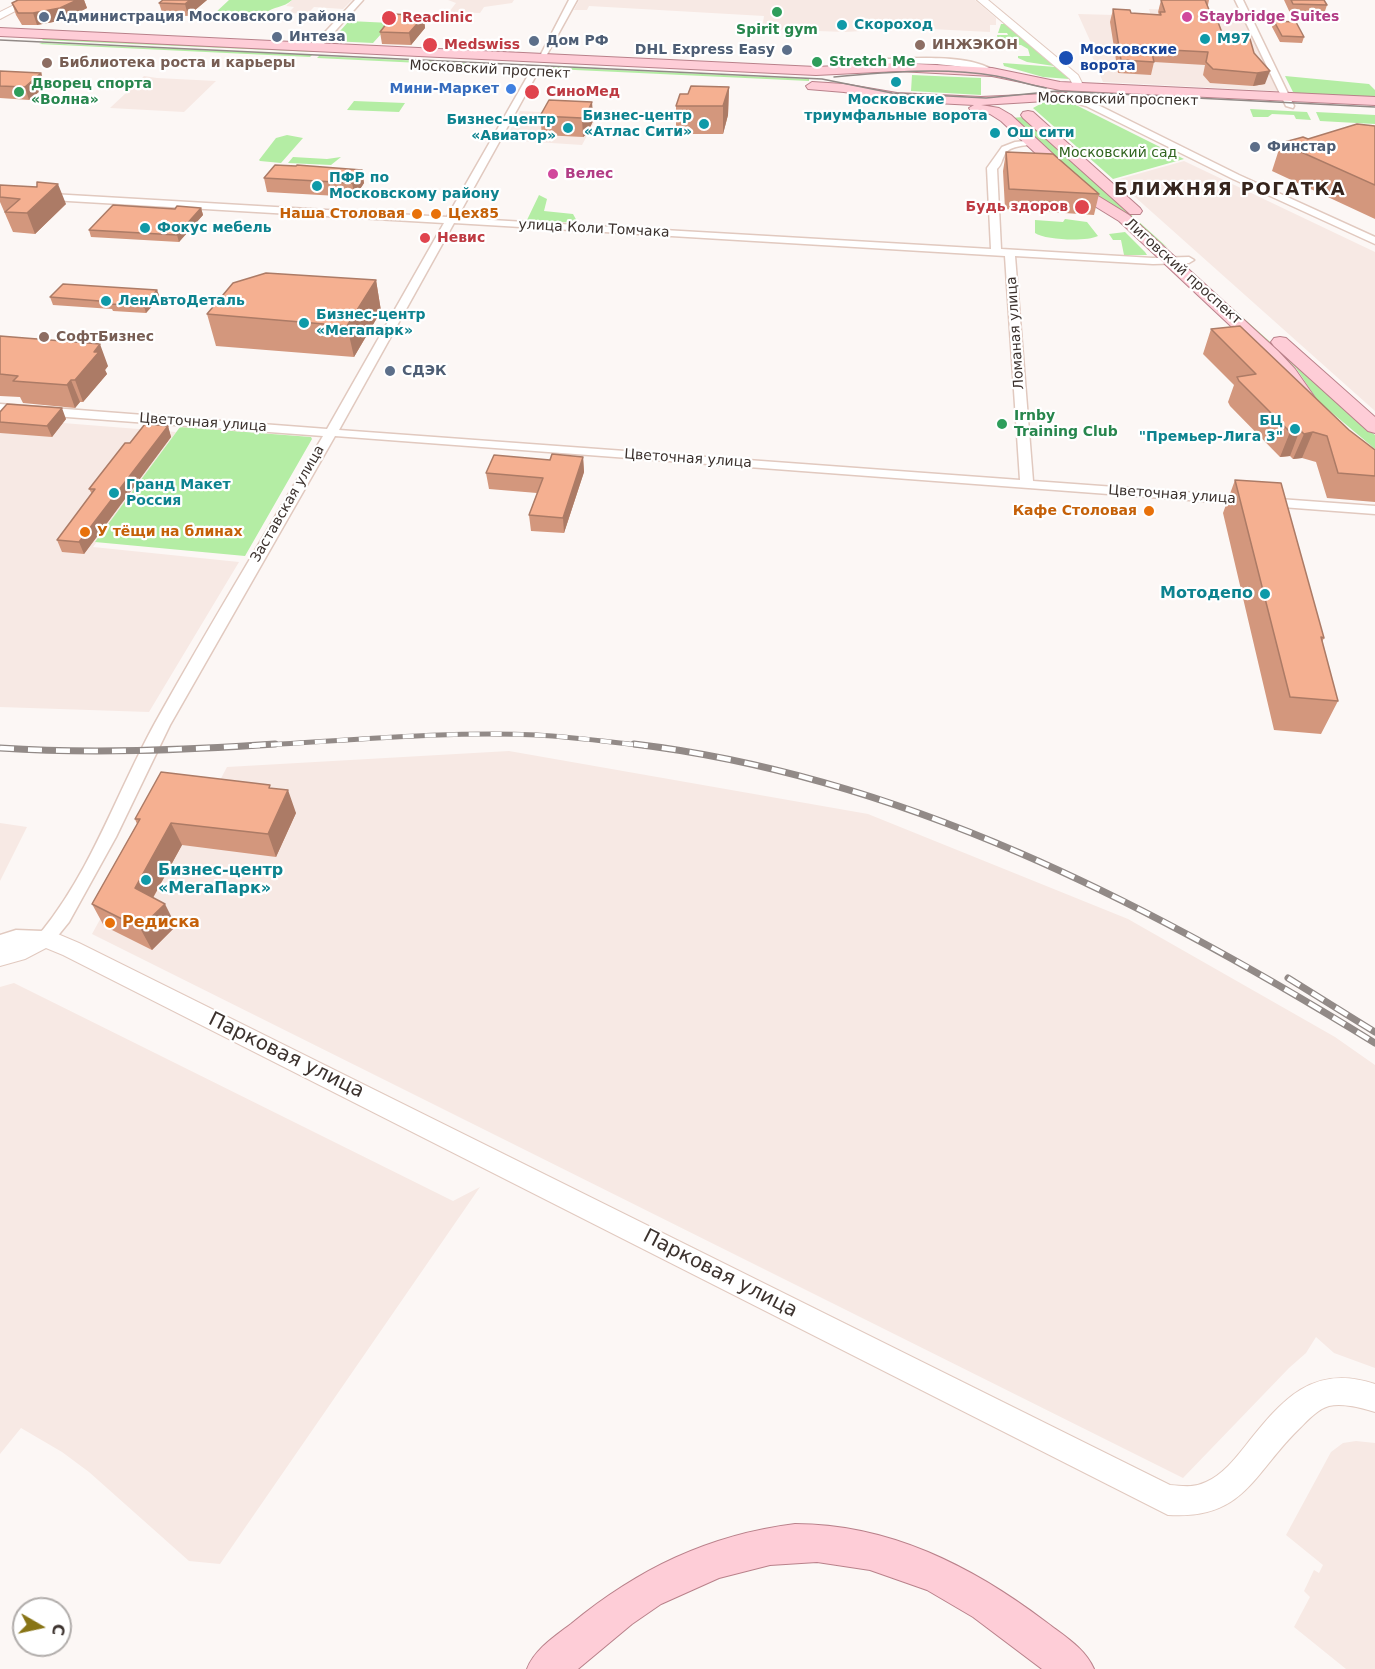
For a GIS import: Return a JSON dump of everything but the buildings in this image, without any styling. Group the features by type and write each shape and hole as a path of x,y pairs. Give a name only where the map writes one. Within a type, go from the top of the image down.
{"main road":[{"name":"Московский проспект","path":"2,32 846,71 898,67 992,72 1041,83 1079,87 1288,102 1375,111"},
{"path":"867,69 856,74 852,80 855,86 869,93"},
{"path":"971,100 995,98 1003,93 1007,85 992,72"},
{"name":"Московский проспект","path":"799,85 844,88 869,93 971,100 1015,100 1057,96 1091,100 1375,102"},
{"name":"Лиговский проспект","path":"1007,85 1022,109 1180,261 1280,363 1309,402 1323,416"},
{"name":"Лиговский проспект","path":"869,93 901,102 991,110 1002,114 1093,199 1124,218 1180,261 1375,427"},
{"path":"548,1669 630,1602 687,1570 750,1549 815,1542 878,1552 955,1584 1030,1635 1074,1669"}],"street":[{"path":"0,9 14,0"},
{"path":"0,16 31,0"},
{"path":"316,47 359,0"},
{"path":"541,58 573,0"},
{"path":"982,0 1074,77 1079,87"},
{"path":"1239,0 1288,102"},
{"name":"Московский проспект","path":"846,71 877,63 898,61 963,63 992,72"},
{"name":"Заставская улица","path":"0,957 17,952 46,938 63,917 108,837 162,725 331,432 534,72"},
{"path":"1091,100 1236,177 1375,241"},
{"path":"996,252 992,168 998,163 998,156 1005,148 1032,142"},
{"name":"улица Коли Томчака","path":"0,194 1180,261"},
{"name":"Ломаная улица","path":"1010,253 1027,484"},
{"name":"Цветочная улица","path":"0,408 1375,510"},
{"path":"0,942 16,938 46,938"},
{"name":"Парковая улица","path":"46,938 478,1152 1167,1500 1182,1503 1203,1501 1214,1496 1232,1482 1295,1410 1322,1393 1347,1392 1375,1398"}],"shaded area":[{"path":"292,0 352,0 343,9 314,7 307,14 288,13 294,7 286,6"},
{"path":"448,0 514,0 512,3 484,7 480,13 449,12 456,3"},
{"path":"579,0 975,0 996,18 996,25 990,25 990,32 911,28 845,32 762,29 764,16 589,6 587,10 574,10"},
{"path":"1149,9 1242,13 1277,91 1103,82 1088,47 1092,45 1078,14 1151,16"},
{"path":"144,76 216,81 184,112 110,108"},
{"path":"520,111 598,115 582,145 505,140"},
{"path":"1184,161 1375,252 1375,411 1116,180"},
{"path":"0,418 176,432 93,547 239,562 149,712 0,707"},
{"path":"509,751 868,814 1128,919 1335,1037 1375,1065 1375,1368 1334,1353 1316,1337 1306,1353 1183,1478 92,934 177,779 218,784 227,767"},
{"path":"0,823 27,827 0,881"},
{"path":"14,983 453,1201 480,1187 220,1564 189,1561 89,1472 62,1452 21,1428 0,1454 0,987"},
{"path":"1356,1441 1375,1443 1375,1669 1346,1669 1294,1627 1310,1597 1304,1591 1314,1570 1319,1573 1323,1565 1286,1535 1331,1452 1343,1443"}],"green space":[{"path":"229,0 292,0 266,13 214,14"},
{"path":"349,21 391,23 373,43 331,41"},
{"path":"1001,24 1005,24 1054,66 1027,62 1018,58 1018,56 1030,56 1028,49 1021,45 999,45 997,35 1008,35 998,33"},
{"path":"44,38 316,51 42,40"},
{"path":"39,44 312,55 310,57"},
{"path":"319,56 484,64 482,66 317,58"},
{"path":"1003,63 1056,67 1069,79 1043,77 1004,66"},
{"path":"553,67 809,79 809,81 554,69"},
{"path":"912,75 981,78 981,95 911,91"},
{"path":"1285,76 1369,84 1375,90 1375,97 1296,93 1293,92"},
{"path":"354,101 405,103 399,112 347,110"},
{"name":"Московский сад","path":"1044,102 1074,104 1184,159 1113,179 1033,108"},
{"path":"1250,109 1307,112 1311,120 1296,119 1294,115 1272,114 1268,117 1253,117"},
{"path":"1316,112 1375,115 1375,124 1320,121"},
{"path":"1023,117 1168,248 1098,199 1011,118"},
{"path":"287,135 303,138 281,163 259,160 276,138"},
{"path":"293,157 327,159 341,157 331,165 288,163"},
{"path":"539,195 547,199 544,211 573,214 578,223 527,220"},
{"path":"1065,219 1087,222 1098,236 1066,239 1035,233 1035,220 1063,222"},
{"path":"1125,232 1147,255 1124,255 1121,240 1113,240 1109,234"},
{"path":"1187,268 1375,435 1375,449 1318,401 1296,368"},
{"path":"180,427 311,437 312,439 245,556 95,542"}],"tram line":[{"path":"0,40 822,79 892,93 986,98 1057,91 1375,107"},
{"path":"834,77 895,72 976,73 1046,88"}],"railway":[{"path":"249,746 429,735 501,734 565,737 645,746"},
{"path":"0,748 69,751 138,750 275,744"},
{"path":"634,744 645,746"},
{"path":"645,746 733,760 831,785 926,816 1020,853 1111,895 1201,942 1375,1043"},
{"path":"1288,978 1375,1032"}],"place":[{"name":"Spirit gym","path":"777,12"},
{"name":"Администрация Московского района","path":"44,17"},
{"name":"Staybridge Suites","path":"1187,17"},
{"name":"Reaclinic","path":"389,18"},
{"name":"Скороход","path":"842,25"},
{"name":"Интеза","path":"277,37"},
{"name":"M97","path":"1205,39"},
{"name":"Дом РФ","path":"534,41"},
{"name":"Medswiss","path":"430,45"},
{"name":"ИНЖЭКОН","path":"920,45"},
{"name":"DHL Express Easy","path":"787,50"},
{"name":"Московские ворота","path":"1066,58"},
{"name":"Stretch Me","path":"817,62"},
{"name":"Библиотека роста и карьеры","path":"47,63"},
{"name":"Московские триумфальные ворота","path":"896,82"},
{"name":"Мини-Маркет","path":"511,89"},
{"name":"Дворец спорта «Волна»","path":"19,92"},
{"name":"СиноМед","path":"532,92"},
{"name":"Бизнес-центр «Атлас Сити»","path":"704,124"},
{"name":"Бизнес-центр «Авиатор»","path":"568,128"},
{"name":"Ош сити","path":"995,133"},
{"name":"Финстар","path":"1255,147"},
{"name":"Велес","path":"553,174"},
{"name":"ПФР по Московскому району","path":"317,186"},
{"name":"Будь здоров","path":"1082,207"},
{"name":"Наша Столовая","path":"417,214"},
{"name":"Цех85","path":"436,214"},
{"name":"Фокус мебель","path":"145,228"},
{"name":"Невис","path":"425,238"},
{"name":"ЛенАвтоДеталь","path":"106,301"},
{"name":"Бизнес-центр «Мегапарк»","path":"304,323"},
{"name":"СофтБизнес","path":"44,337"},
{"name":"СДЭК","path":"390,371"},
{"name":"Irnby Training Club","path":"1002,424"},
{"name":"БЦ \"Премьер-Лига 3\"","path":"1295,429"},
{"name":"Гранд Макет Россия","path":"114,493"},
{"name":"Кафе Столовая","path":"1149,511"},
{"name":"У тёщи на блинах","path":"85,532"},
{"name":"Мотодепо","path":"1265,594"},
{"name":"Бизнес-центр «МегаПарк»","path":"146,880"},
{"name":"Редиска","path":"110,923"}],"district":[{"name":"БЛИЖНЯЯ РОГАТКА","path":"1230,190"}]}
